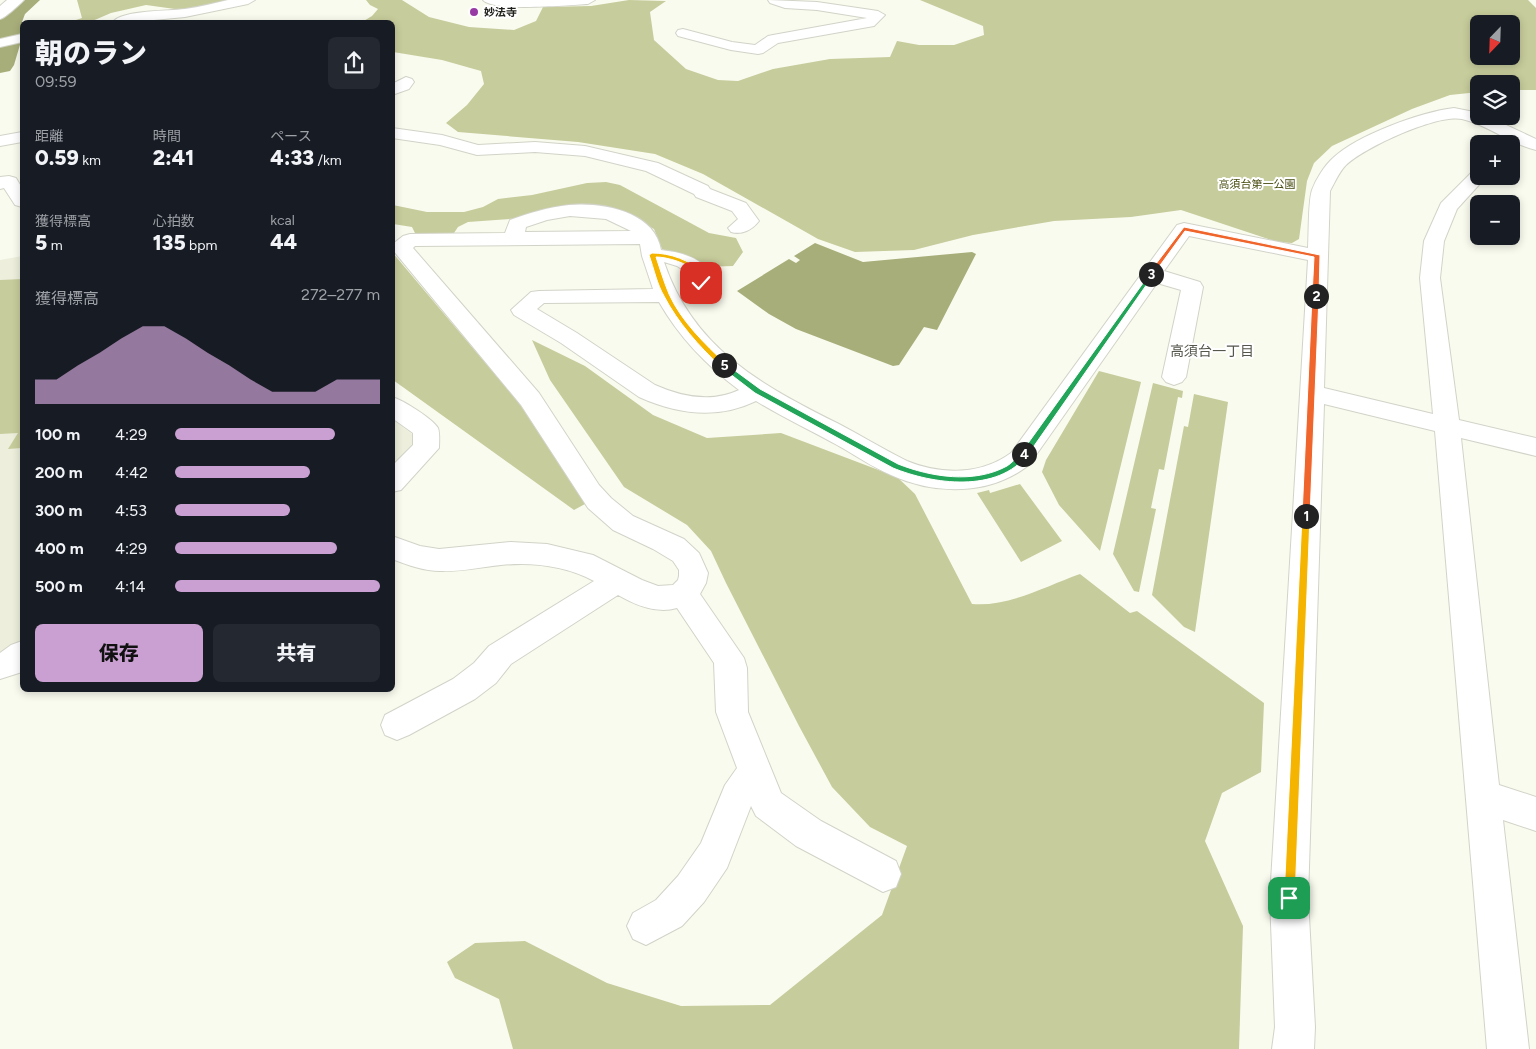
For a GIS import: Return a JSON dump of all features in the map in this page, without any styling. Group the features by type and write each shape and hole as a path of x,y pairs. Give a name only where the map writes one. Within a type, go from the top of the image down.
{"street":[{"path":"0,15 7,6 17,0"},
{"path":"126,20 222,6 248,0"},
{"path":"490,0 516,3 588,0"},
{"path":"683,33 731,46 758,50 773,39 847,25 869,23 878,15 845,9 786,4 775,0"},
{"path":"222,6 236,14"},
{"path":"1293,1049 1295,1027 1289,898 1321,191 1339,161 1366,143 1438,116 1454,113 1477,119 1534,144"},
{"path":"395,133 442,140 477,150 535,147 585,151 652,167 669,173 701,190 703,193 739,207 749,221 738,228"},
{"path":"0,141 20,137"},
{"path":"1520,151 1534,144"},
{"path":"0,183 8,182 20,197"},
{"path":"1470,184 1448,207 1434,241 1430,278 1447,425 1508,1049"},
{"path":"649,247 666,295 676,311 711,354 757,391 895,466 929,478 955,480 993,474 1011,467 1027,451 1184,229 1318,256"},
{"path":"395,549 439,560 512,553 560,558 593,567 617,581 650,596 669,597 683,593 690,586 693,576 691,564 687,557 663,541 623,523 600,505 530,399 401,246 410,240 633,237 665,255 692,266 700,273 699,280 704,287"},
{"path":"1151,274 1192,287 1174,377"},
{"path":"666,295 539,296 522,310 569,338 647,391 659,397 688,404 715,405 735,402 757,391"},
{"path":"1311,392 1536,447"},
{"path":"395,407 426,430 426,448 395,480"},
{"path":"397,725 464,690 485,673 500,655 617,581"},
{"path":"683,593 728,658 731,668 732,712 768,804 841,852 883,874"},
{"path":"0,666 11,663 20,656"},
{"path":"646,926 669,913 691,889 714,855 737,797 755,770"},
{"path":"1484,798 1536,814"}],"shaded area":[{"path":"815,243 863,262 972,252 976,254 937,330 924,327 899,365 893,366 796,329 769,314 737,291 789,259 796,263 800,260 794,256"},
{"path":"20,256 20,650 10,658 0,661 0,260"},
{"path":"395,421 412,434 412,447 395,465"}],"green space":[{"path":"77,0 239,0 182,10 146,5 111,13 95,20 76,20 82,18"},
{"name":"高須台第一公園","path":"366,0 402,0 429,17 469,27 514,30 536,21 543,7 591,6 629,0 666,1 650,12 654,40 686,69 718,80 738,81 773,69 830,59 890,57 897,41 919,45 954,45 984,35 983,26 920,0 1528,0 1536,8 1536,90 1520,90 1520,75 1470,75 1470,93 1450,95 1412,109 1332,146 1314,163 1307,181 1299,239 1292,243 1277,242 1181,210 1131,217 1054,221 973,235 914,250 855,252 818,239 703,174 655,154 578,142 458,132 446,123 467,105 484,84 481,71 442,60 395,52 395,20 365,20 378,9 370,5"},
{"path":"606,182 620,185 709,233 736,238 743,252 733,266 702,267 662,249 654,229 619,211 468,222 458,227 454,233 415,233 412,227 395,224 395,205 427,212 464,212 483,207 498,199 532,195 587,183"},
{"path":"395,256 519,403 585,504 574,510 395,381"},
{"path":"20,279 20,448 8,449 18,433 0,434 0,280"},
{"path":"532,340 585,366 653,415 707,438 781,433 897,477 915,494 972,604 986,604 1013,599 1080,574 1130,613 1137,611 1264,703 1261,772 1222,793 1205,841 1243,926 1239,1049 513,1049 499,999 455,978 447,962 475,943 525,941 607,983 681,1006 770,1005 882,915 907,846 870,827 832,787 799,726 711,551 687,525 624,487 550,380"},
{"path":"1099,371 1141,382 1100,551 1059,505 1042,472 1046,460"},
{"path":"1153,383 1183,391 1182,398 1178,397 1164,470 1159,469 1151,508 1156,509 1139,592 1134,591 1113,554"},
{"path":"1194,394 1228,402 1195,632 1184,627 1152,595 1184,426 1188,427"},
{"path":"1020,484 1062,541 1021,562 977,493 989,490 990,493"}],"waterway":[{"path":"0,65 11,34 11,19 14,11 28,0"}],"place":[{"name":"妙法寺","path":"474,12"}],"district":[{"name":"高須台一丁目","path":"1212,351"}],"route":[{"path":"701,283 699,280 700,273 692,266 665,255 652,255 666,295 688,328 720,363 757,391 895,466 929,478 955,480 982,477 1003,471 1020,459 1184,229 1318,256 1289,898"}]}
